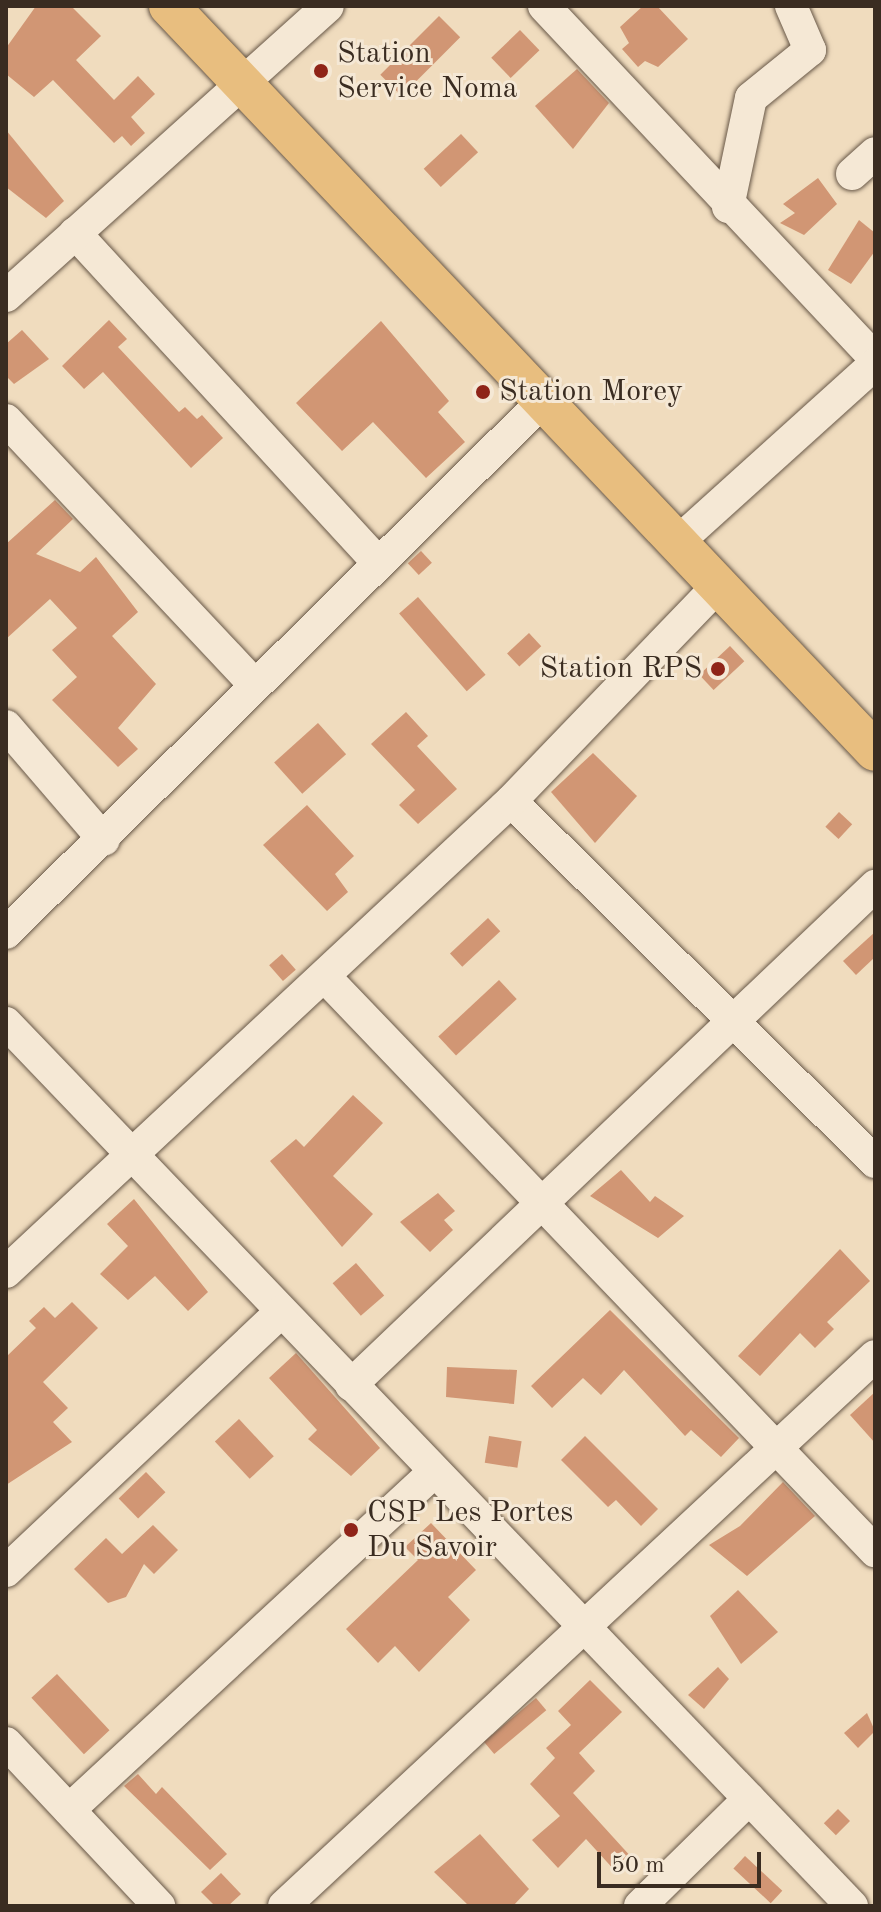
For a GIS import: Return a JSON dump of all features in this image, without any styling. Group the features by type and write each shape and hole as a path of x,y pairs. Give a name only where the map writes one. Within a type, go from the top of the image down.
{"main road":[{"path":"169,6 875,751"}],"street":[{"path":"9,287 75,233 328,6"},
{"path":"544,6 728,207 875,361 679,541"},
{"path":"728,207 751,98 810,50 791,6"},
{"path":"75,233 379,564"},
{"path":"6,933 104,840 255,685 542,402"},
{"path":"6,420 255,685"},
{"path":"6,1272 326,978 511,801 719,585"},
{"path":"6,726 104,840"},
{"path":"511,801 875,1162"},
{"path":"351,1385 875,886"},
{"path":"326,978 875,1551"},
{"path":"6,1023 852,1906"},
{"path":"6,1571 281,1312"},
{"path":"284,1906 875,1356"},
{"path":"69,1810 434,1472"},
{"path":"7,1745 159,1906"},
{"path":"640,1906 749,1799"}],"building":[{"path":"36,6 71,6 101,36 76,60 114,100 138,76 155,94 131,117 145,133 131,146 122,136 114,143 53,80 34,97 6,74 6,48"},
{"path":"643,6 657,6 688,39 658,67 645,61 638,67 622,49 629,43 620,27"},
{"path":"439,16 460,37 402,96 380,75"},
{"path":"520,30 539,50 511,78 491,58"},
{"path":"577,69 609,103 573,149 535,106"},
{"path":"6,130 64,201 46,218 6,187"},
{"path":"461,134 478,152 441,187 424,169"},
{"path":"818,178 837,204 804,235 780,223 795,213 783,204"},
{"path":"859,220 875,233 875,251 851,284 828,270"},
{"path":"109,320 127,339 118,347 179,412 185,407 197,419 202,415 223,438 191,468 103,372 84,389 62,366"},
{"path":"381,321 449,401 438,412 465,442 426,478 373,422 342,451 296,403"},
{"path":"22,330 49,359 14,384 6,376 6,344"},
{"path":"55,500 73,519 36,554 80,572 96,557 138,612 112,636 156,684 118,728 138,749 118,767 52,700 77,677 52,650 77,628 50,599 6,639 6,544"},
{"path":"421,551 432,563 419,575 408,563"},
{"path":"418,597 486,675 467,691 399,613"},
{"path":"529,633 541,646 519,667 507,653"},
{"path":"730,646 744,661 714,690 699,675"},
{"path":"406,712 428,736 417,746 457,789 418,824 399,805 415,790 371,744"},
{"path":"318,723 346,754 302,794 274,762"},
{"path":"593,753 637,796 595,843 551,792"},
{"path":"307,805 354,856 335,874 348,892 327,911 263,845"},
{"path":"839,812 852,824 839,839 825,827"},
{"path":"488,918 500,931 462,967 450,953"},
{"path":"875,932 875,957 856,975 843,961"},
{"path":"282,954 296,970 283,981 269,965"},
{"path":"499,980 517,999 456,1056 438,1037"},
{"path":"353,1095 383,1123 333,1176 373,1214 342,1247 270,1161 296,1139 304,1147"},
{"path":"621,1170 650,1202 655,1196 684,1216 658,1238 590,1196"},
{"path":"438,1193 455,1211 444,1220 453,1230 430,1252 400,1222"},
{"path":"134,1199 208,1292 188,1311 155,1276 128,1300 100,1274 128,1246 107,1224"},
{"path":"840,1249 870,1281 827,1322 834,1329 815,1348 800,1333 760,1376 738,1356"},
{"path":"356,1263 384,1295 361,1316 333,1283"},
{"path":"72,1302 98,1328 43,1382 68,1408 53,1422 72,1442 6,1485 6,1357 36,1328 29,1321 44,1307 55,1318"},
{"path":"610,1310 739,1438 721,1457 691,1430 685,1436 624,1370 601,1395 583,1378 552,1408 531,1386"},
{"path":"296,1353 380,1448 351,1476 308,1439 317,1430 269,1378"},
{"path":"447,1367 517,1370 514,1404 446,1397"},
{"path":"875,1392 875,1443 850,1415"},
{"path":"239,1419 274,1456 250,1479 215,1442"},
{"path":"489,1436 522,1441 517,1468 485,1463"},
{"path":"585,1436 658,1509 641,1526 616,1500 608,1507 561,1460"},
{"path":"146,1472 165,1492 138,1519 119,1498"},
{"path":"783,1482 815,1516 747,1576 709,1545 740,1526"},
{"path":"431,1523 476,1570 448,1597 470,1620 419,1672 395,1646 378,1663 346,1629 418,1560 405,1547"},
{"path":"153,1525 178,1550 154,1574 144,1564 126,1597 108,1603 74,1569 106,1538 122,1554"},
{"path":"738,1590 778,1632 741,1664 710,1616"},
{"path":"718,1667 729,1679 704,1709 688,1695"},
{"path":"57,1674 110,1730 84,1754 31,1698"},
{"path":"590,1680 622,1712 579,1753 595,1771 573,1793 633,1859 617,1873 586,1839 558,1868 532,1840 560,1816 530,1784 555,1758 546,1748 571,1725 558,1711"},
{"path":"536,1698 546,1710 494,1754 484,1742"},
{"path":"867,1713 875,1731 858,1748 844,1733"},
{"path":"138,1774 156,1794 162,1787 227,1854 210,1870 124,1786"},
{"path":"838,1809 850,1821 836,1835 824,1823"},
{"path":"480,1834 529,1889 513,1906 469,1906 434,1872"},
{"path":"745,1856 782,1891 771,1903 733,1868"},
{"path":"221,1873 241,1894 228,1906 215,1906 201,1892"}],"place":[{"name":"Station Service Noma","path":"321,71"},
{"name":"Station Morey","path":"483,392"},
{"name":"Station RPS","path":"718,669"},
{"name":"CSP Les Portes Du Savoir","path":"351,1530"}]}
